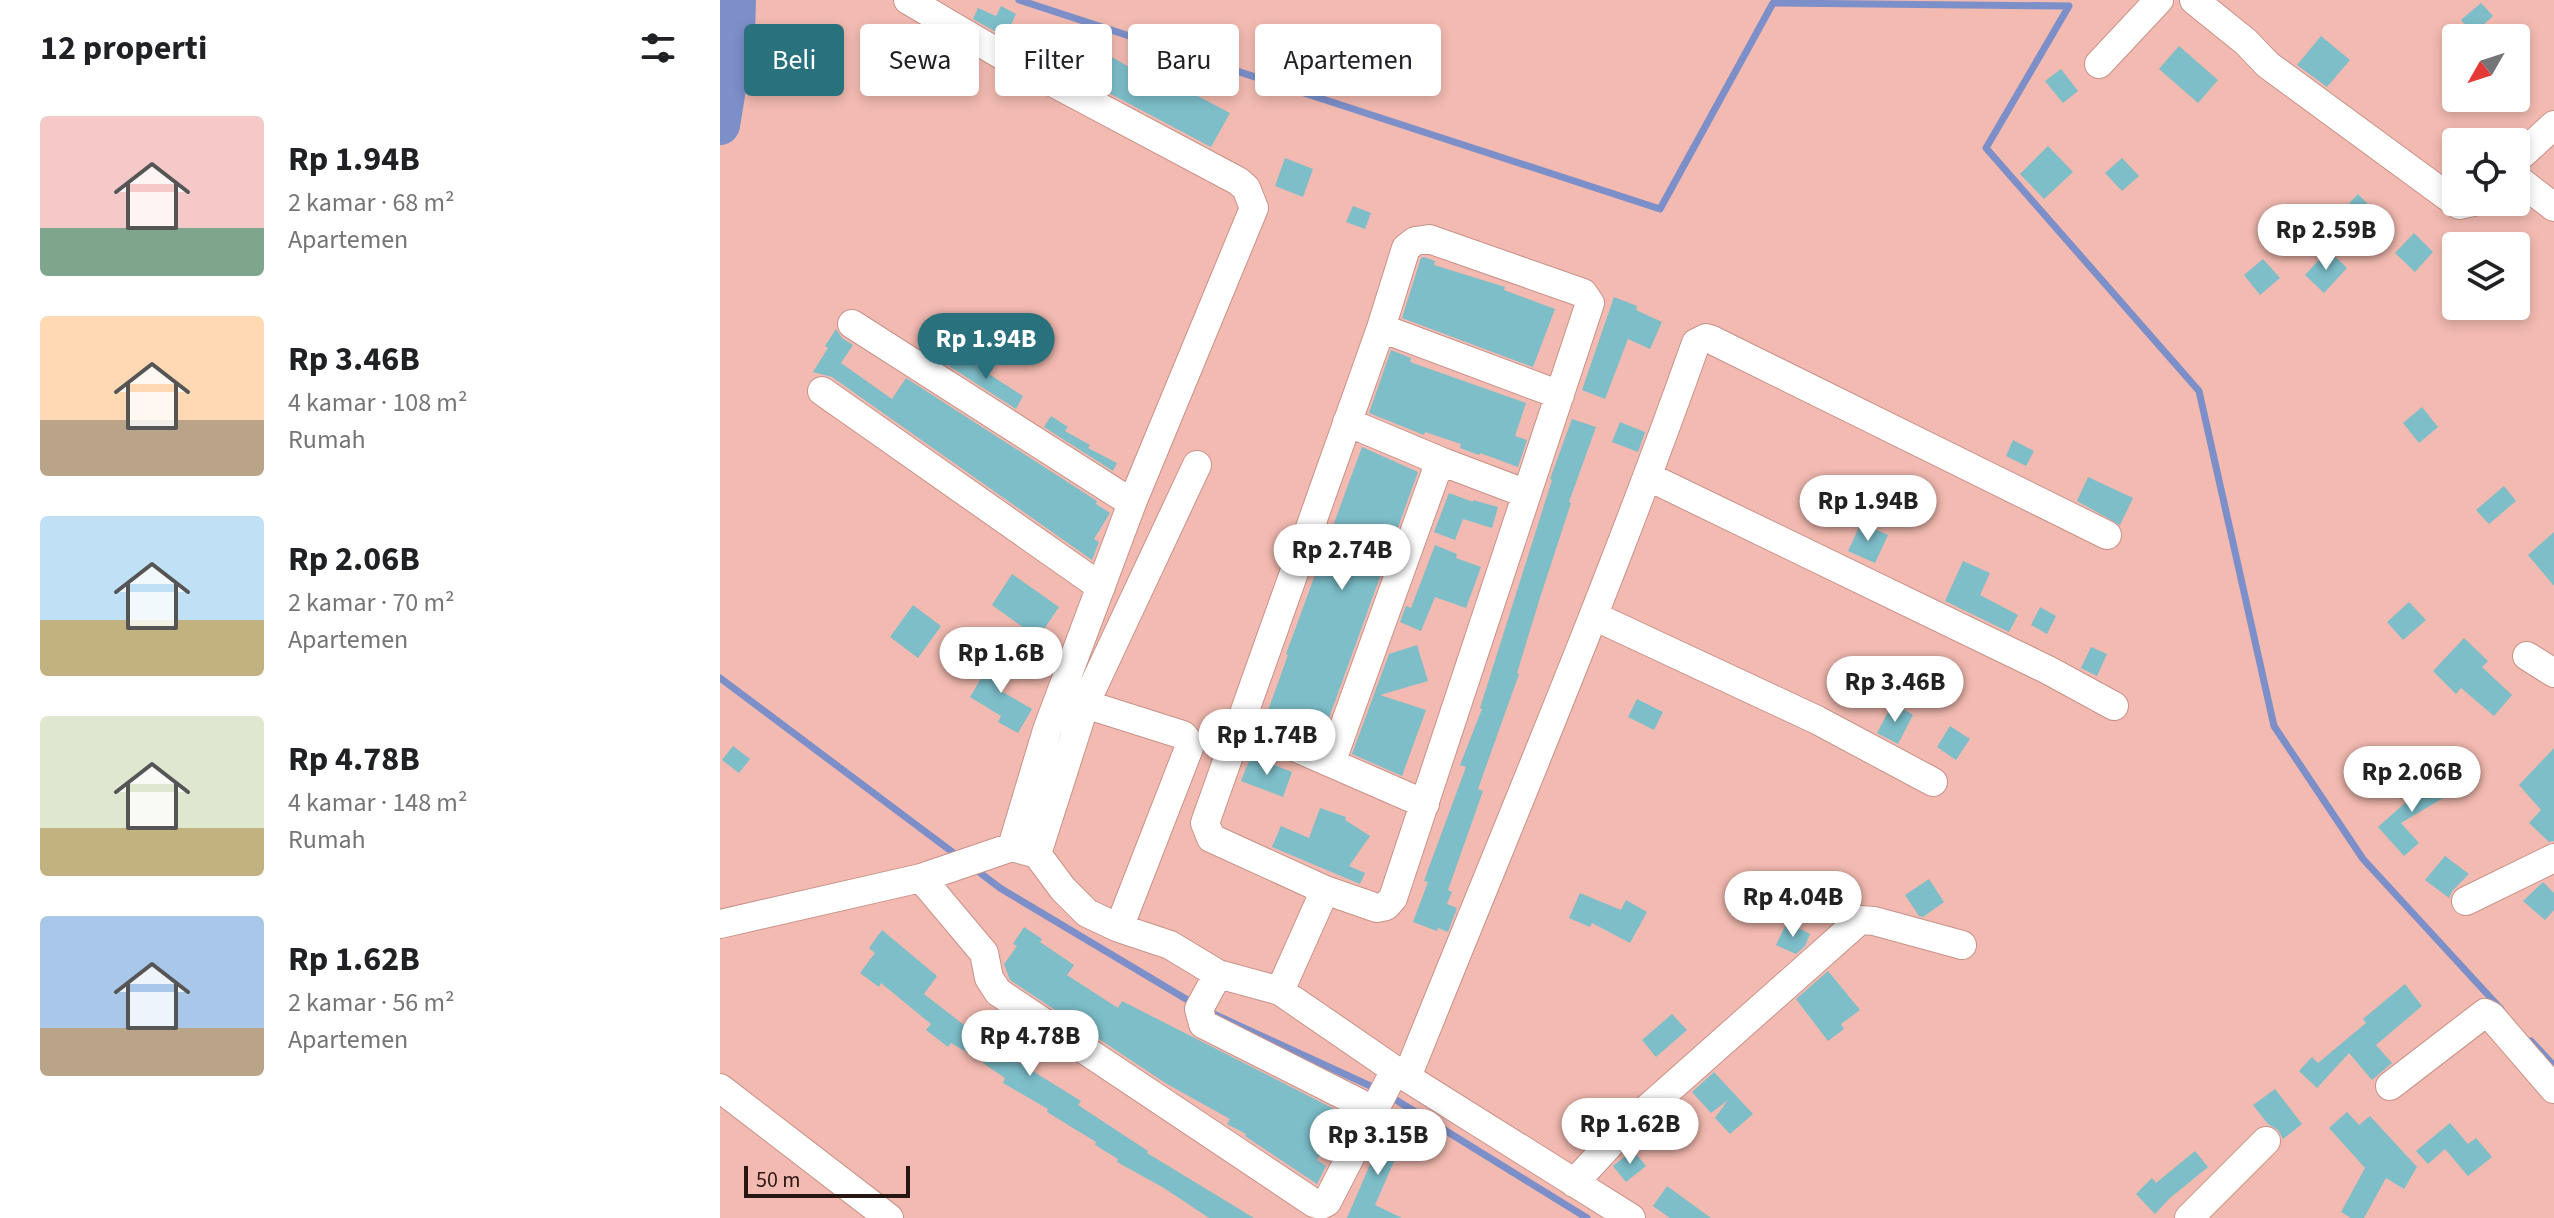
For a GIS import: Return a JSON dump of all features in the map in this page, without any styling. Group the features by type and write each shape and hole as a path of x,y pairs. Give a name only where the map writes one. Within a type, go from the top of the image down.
{"street":[{"path":"908,0 1005,57 1238,181 1251,198 1254,208 1132,503 1047,730 1013,852"},
{"path":"2099,64 2159,0"},
{"path":"2194,0 2246,42 2268,65 2442,193"},
{"path":"2530,147 2554,125"},
{"path":"2530,189 2554,207"},
{"path":"1429,239 1583,293 1590,303 1393,898 1386,906 1368,906 1325,890 1211,838 1205,823 1381,328 1406,248 1415,241 1429,239"},
{"path":"852,324 1132,503"},
{"path":"1381,328 1560,395"},
{"path":"921,878 984,953 989,978 998,992 1321,1205 1327,1202 1389,1089 1594,616 1649,477 1696,343 1706,338 2107,535"},
{"path":"822,391 1101,587"},
{"path":"1347,422 1527,494"},
{"path":"1331,763 1440,461"},
{"path":"720,924 921,878 1013,852 1197,465"},
{"path":"1649,477 2034,663 2114,706"},
{"path":"1594,616 1817,720 1933,782"},
{"path":"2527,656 2554,673"},
{"path":"1085,704 1183,735 1189,748 1119,928"},
{"path":"1240,723 1425,804"},
{"path":"1013,852 1063,889 1087,913 1119,928 1170,945 1209,990 1280,991 1389,1089"},
{"path":"2466,901 2554,858"},
{"path":"1280,991 1325,890"},
{"path":"1574,1183 1622,1131 1860,920 1962,945"},
{"path":"1209,990 1200,1018 1205,1026 1389,1089 1574,1183 1623,1216"},
{"path":"2390,1086 2485,1013 2491,1016 2554,1089"},
{"path":"720,1088 889,1218"},
{"path":"2189,1218 2266,1141"}],"building":[{"path":"2481,3 2493,16 2484,24 2464,24 2461,20"},
{"path":"1001,6 1016,14 1011,24 995,24 995,31 973,19 978,8 996,16"},
{"path":"2321,36 2350,60 2327,87 2297,65"},
{"path":"2179,46 2218,80 2198,103 2159,69"},
{"path":"1112,57 1128,66 1128,96 1198,96 1230,113 1211,147 1112,95"},
{"path":"2061,69 2078,91 2063,103 2045,81"},
{"path":"2048,146 2073,172 2044,199 2020,174"},
{"path":"1285,158 1313,169 1303,197 1275,186"},
{"path":"2122,158 2139,176 2122,191 2105,173"},
{"path":"2358,194 2372,208 2346,235 2332,221"},
{"path":"1353,206 1371,213 1365,229 1346,222"},
{"path":"2414,233 2433,252 2415,272 2395,253"},
{"path":"2328,250 2347,268 2324,293 2305,275"},
{"path":"1421,258 1435,261 1434,265 1505,287 1504,290 1555,309 1533,367 1402,318"},
{"path":"2263,259 2280,278 2260,295 2244,275"},
{"path":"1614,297 1637,306 1636,310 1662,322 1650,349 1628,339 1605,399 1582,390"},
{"path":"836,329 842,338 853,345 841,363 892,399 906,378 1097,501 1096,504 1110,513 1094,539 1099,542 1092,560 832,377 813,372"},
{"path":"1391,350 1411,358 1410,362 1526,403 1515,436 1527,440 1518,467 1369,413"},
{"path":"956,353 1023,396 1016,409 949,366"},
{"path":"2422,407 2438,427 2419,443 2403,423"},
{"path":"1051,416 1068,427 1065,431 1090,445 1088,448 1117,463 1113,471 1044,427"},
{"path":"1572,419 1596,427 1569,502 1519,674 1478,789 1483,791 1448,890 1452,892 1447,904 1457,908 1448,932 1438,928 1437,931 1413,922 1428,882 1424,881 1466,767 1460,765 1482,709 1550,479"},
{"path":"1620,422 1645,432 1638,452 1612,442"},
{"path":"2013,440 2034,451 2026,466 2006,456"},
{"path":"1362,447 1418,472 1321,740 1302,732 1303,727 1267,713"},
{"path":"2088,477 2133,498 2120,525 2077,501"},
{"path":"2504,486 2516,501 2489,524 2476,510"},
{"path":"1449,493 1498,507 1492,528 1463,519 1455,540 1434,532"},
{"path":"1861,523 1888,535 1875,563 1848,551"},
{"path":"2554,532 2554,586 2528,555"},
{"path":"1435,545 1457,554 1456,558 1481,567 1466,608 1435,597 1421,631 1400,622 1406,606 1411,608"},
{"path":"1963,561 1990,573 1980,595 2018,615 2009,632 1945,601"},
{"path":"1012,574 1059,607 1038,638 992,605"},
{"path":"2409,602 2426,620 2403,640 2387,622"},
{"path":"913,605 941,626 918,658 890,637"},
{"path":"2040,607 2056,616 2047,634 2031,625"},
{"path":"2464,638 2488,661 2482,667 2512,695 2494,716 2461,688 2456,694 2433,671"},
{"path":"1417,645 1428,681 1380,695 1426,710 1402,776 1352,754 1389,654"},
{"path":"2091,647 2107,654 2097,676 2081,668"},
{"path":"995,655 1015,668 1001,691 1032,709 1018,733 998,722 1001,716 970,697"},
{"path":"1637,699 1663,712 1654,730 1628,717"},
{"path":"1893,703 1913,715 1898,744 1877,733"},
{"path":"1950,726 1970,739 1956,760 1937,747"},
{"path":"733,746 750,759 739,773 722,760"},
{"path":"2554,748 2554,841 2549,842 2529,823 2541,810 2519,785"},
{"path":"1251,756 1292,772 1283,797 1241,781"},
{"path":"2439,776 2450,794 2401,823 2419,843 2404,856 2378,827 2406,802 2404,798"},
{"path":"1320,808 1346,817 1345,820 1370,836 1349,866 1365,873 1360,884 1272,847 1281,826 1309,838"},
{"path":"2445,856 2469,874 2449,898 2425,880"},
{"path":"1929,879 1944,902 1923,917 1919,916 1905,895"},
{"path":"2543,882 2554,893 2554,910 2545,920 2523,901"},
{"path":"1580,893 1621,910 1626,900 1647,912 1630,943 1592,923 1590,927 1569,918"},
{"path":"1787,922 1810,934 1805,946 1796,954 1776,945"},
{"path":"1024,927 1074,965 1067,975 1118,1008 1122,1001 1342,1113 1317,1160 1326,1166 1317,1184 1227,1124 1230,1119 1167,1084 1010,980 1004,964 1017,946 1013,944"},
{"path":"882,930 937,976 924,994 986,1042 1081,1101 1078,1105 1147,1153 1254,1218 1209,1218 1117,1162 1118,1159 1095,1145 1096,1142 1003,1083 1005,1078 984,1062 951,1043 948,1047 926,1030 931,1024 881,983 879,987 860,973 875,953 869,948"},
{"path":"1828,971 1860,1010 1841,1024 1844,1029 1828,1041 1796,999"},
{"path":"2405,984 2422,1006 2376,1045 2392,1063 2372,1080 2349,1053 2317,1088 2299,1071 2312,1057 2318,1063 2366,1023 2363,1019"},
{"path":"1672,1014 1687,1030 1656,1057 1642,1040"},
{"path":"1714,1072 1753,1114 1730,1134 1715,1118 1728,1100 1711,1113 1692,1092"},
{"path":"2275,1089 2302,1124 2283,1139 2253,1105"},
{"path":"2347,1112 2359,1125 2370,1116 2417,1167 2404,1189 2386,1178 2364,1218 2351,1218 2341,1212 2365,1168 2329,1128"},
{"path":"2450,1123 2468,1144 2476,1138 2492,1157 2468,1176 2445,1149 2428,1164 2416,1151"},
{"path":"1387,1125 1406,1134 1375,1205 1402,1218 1347,1218"},
{"path":"1633,1150 1646,1166 1626,1182 1613,1166"},
{"path":"2195,1151 2208,1167 2155,1214 2136,1194 2152,1178 2156,1183"},
{"path":"1667,1186 1711,1218 1670,1218 1653,1206"}],"waterway":[{"path":"720,125 735,34 736,0"},
{"path":"1019,0 1660,209 1773,3 2069,6 1986,148 2199,391 2274,726 2363,859 2501,1009"},
{"path":"720,678 959,857"},
{"path":"975,869 1000,888 1196,1005"},
{"path":"1207,1011 1377,1089"},
{"path":"2531,1041 2554,1066"},
{"path":"1388,1095 1587,1218"}]}
